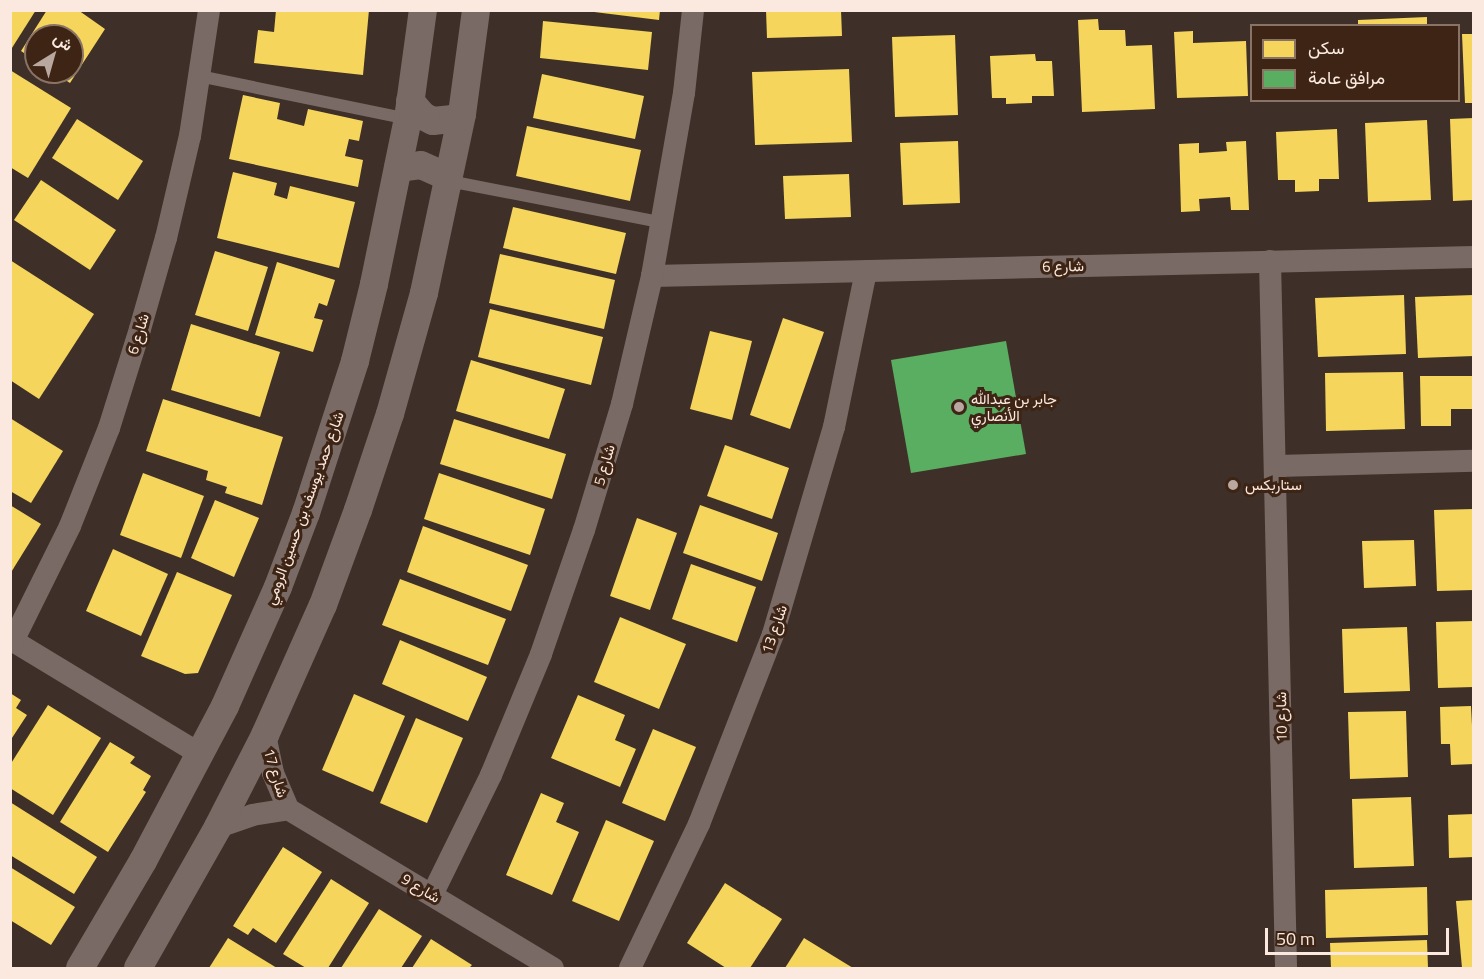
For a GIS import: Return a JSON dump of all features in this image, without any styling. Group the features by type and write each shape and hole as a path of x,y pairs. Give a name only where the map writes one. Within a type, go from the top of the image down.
{"street":[{"name":"شارع 6","path":"12,640 70,526 109,428 166,238 190,136 209,10"},
{"name":"شارع حمد يوسف بن حسين الرومي","path":"80,969 143,861 225,706 278,587 328,448 374,284 409,110 423,10"},
{"path":"138,969 218,828 265,735 323,605 366,489 424,293 462,114 476,10"},
{"name":"شارع 5","path":"432,895 491,775 541,654 584,530 618,415 652,276 684,93 693,10"},
{"path":"409,110 433,121 453,119 462,114"},
{"path":"398,168 420,165 441,174 449,182"},
{"name":"شارع 6","path":"652,276 1473,256"},
{"name":"شارع 10","path":"1270,261 1286,969"},
{"name":"شارع 13","path":"630,969 703,814 773,634 834,427 866,271"},
{"path":"1276,466 1473,461"},
{"path":"12,640 200,754"},
{"name":"شارع 17","path":"218,828 252,815 288,809 273,773 265,735"},
{"name":"شارع 9","path":"288,809 553,969"}],"lane":[{"path":"199,76 409,110"},
{"path":"449,182 660,222"}],"building: سكن":[{"path":"10,10 36,10 27,24 24,24 24,29 10,51"},
{"path":"47,10 78,10 105,29 84,61 84,24 38,24"},
{"path":"276,10 369,10 363,75 254,63 258,30 274,32"},
{"path":"578,10 660,10 659,20"},
{"path":"766,10 841,10 842,36 767,38"},
{"path":"1427,17 1427,24 1358,24 1358,20"},
{"path":"1098,19 1099,30 1125,30 1126,46 1152,45 1155,109 1082,112 1078,20"},
{"path":"543,21 652,32 648,70 540,58"},
{"path":"1193,31 1193,43 1246,41 1248,96 1177,98 1174,32"},
{"path":"1462,34 1474,34 1474,103 1465,103"},
{"path":"955,35 958,115 895,117 892,37"},
{"path":"1035,54 1036,61 1052,61 1054,96 1032,96 1032,103 1006,104 1006,98 992,98 990,56"},
{"path":"849,69 852,142 755,145 752,72"},
{"path":"10,70 24,79 24,84 32,84 71,108 28,178 10,167"},
{"path":"542,74 644,96 635,139 533,118"},
{"path":"243,95 280,103 277,119 304,126 308,109 363,121 359,141 349,139 345,156 363,160 358,187 229,159"},
{"path":"1474,118 1474,200 1453,201 1450,119"},
{"path":"77,119 143,161 118,200 52,158"},
{"path":"1427,120 1431,200 1368,202 1365,123"},
{"path":"527,126 641,150 630,201 516,176"},
{"path":"1337,129 1339,179 1319,179 1319,191 1295,192 1295,180 1278,180 1276,132"},
{"path":"958,141 960,203 903,205 900,143"},
{"path":"1246,141 1249,210 1231,210 1230,197 1199,199 1200,211 1181,212 1179,144 1199,143 1199,153 1227,151 1226,142"},
{"path":"233,172 277,183 274,195 287,199 290,186 355,202 339,268 217,238"},
{"path":"849,174 851,217 785,219 783,176"},
{"path":"41,180 116,230 90,270 14,220"},
{"path":"513,207 626,233 616,274 503,248"},
{"path":"215,251 268,267 248,331 195,315"},
{"path":"500,254 615,280 604,329 489,303"},
{"path":"10,260 94,314 39,399 10,380"},
{"path":"277,262 335,280 327,306 319,303 314,318 323,320 313,352 255,335"},
{"path":"1404,295 1406,354 1318,357 1315,298"},
{"path":"1474,295 1474,356 1418,358 1415,297"},
{"path":"490,309 603,337 591,385 478,357"},
{"path":"783,318 824,332 790,429 750,415"},
{"path":"191,324 280,352 260,417 171,390"},
{"path":"710,331 752,341 732,420 690,409"},
{"path":"471,360 565,389 549,439 456,411"},
{"path":"1403,372 1405,429 1326,431 1325,373"},
{"path":"1420,376 1474,376 1474,409 1451,409 1451,426 1421,426"},
{"path":"163,399 283,437 262,505 225,493 227,487 206,480 208,471 146,451"},
{"path":"10,418 63,451 31,503 10,491"},
{"path":"454,419 566,454 552,499 440,464"},
{"path":"725,445 789,468 772,519 707,496"},
{"path":"143,473 204,496 181,558 120,535"},
{"path":"439,473 545,509 530,555 424,519"},
{"path":"215,500 259,518 234,577 191,558"},
{"path":"10,505 41,524 10,574"},
{"path":"700,505 778,533 762,581 683,553"},
{"path":"1474,509 1474,590 1437,591 1434,510"},
{"path":"637,518 677,533 650,610 610,596"},
{"path":"423,526 528,565 511,611 407,572"},
{"path":"1414,540 1416,586 1364,588 1362,541"},
{"path":"113,549 168,574 141,636 86,611"},
{"path":"691,564 756,587 737,642 672,619"},
{"path":"177,572 232,595 198,673 185,674 141,656"},
{"path":"400,579 506,619 488,665 382,625"},
{"path":"620,617 686,644 659,709 594,682"},
{"path":"1474,621 1474,687 1438,688 1436,622"},
{"path":"1407,627 1410,691 1344,693 1342,629"},
{"path":"400,640 487,677 468,721 382,684"},
{"path":"10,693 21,700 16,708 27,715 10,741"},
{"path":"354,694 405,716 373,792 322,770"},
{"path":"578,695 625,715 615,740 636,749 620,787 551,758"},
{"path":"48,705 101,738 53,815 10,788 10,765"},
{"path":"1471,706 1474,764 1451,765 1450,744 1441,744 1440,707"},
{"path":"1406,711 1408,777 1350,779 1348,712"},
{"path":"416,718 463,738 427,823 380,803"},
{"path":"653,729 696,747 665,821 622,803"},
{"path":"110,742 135,757 130,763 151,776 143,790 146,792 108,852 60,822"},
{"path":"541,793 564,803 556,822 579,832 552,895 506,875"},
{"path":"1411,797 1414,866 1354,868 1352,799"},
{"path":"10,802 97,857 74,894 10,855"},
{"path":"1474,814 1474,857 1449,858 1448,815"},
{"path":"606,820 654,841 619,921 572,901"},
{"path":"283,847 322,872 276,943 253,928 248,935 233,926"},
{"path":"10,867 75,907 51,945 10,920"},
{"path":"331,879 369,903 328,968 306,968 283,954"},
{"path":"725,883 782,919 750,968 726,968 687,943"},
{"path":"1427,887 1428,935 1326,938 1325,890"},
{"path":"1474,900 1474,968 1462,968 1456,901"},
{"path":"379,909 422,936 401,968 341,968"},
{"path":"228,938 277,968 209,968"},
{"path":"804,938 853,968 785,968"},
{"path":"431,939 472,965 469,968 412,968"},
{"path":"1427,940 1428,968 1331,968 1330,943"}],"building: مرافق عامة":[{"name":"جابر بن عبدالله الأنصاري","path":"1006,341 1026,454 911,473 891,360"}],"place":[{"name":"جابر بن عبدالله الأنصاري","path":"959,407"},
{"name":"ستاربكس","path":"1233,485"}]}
